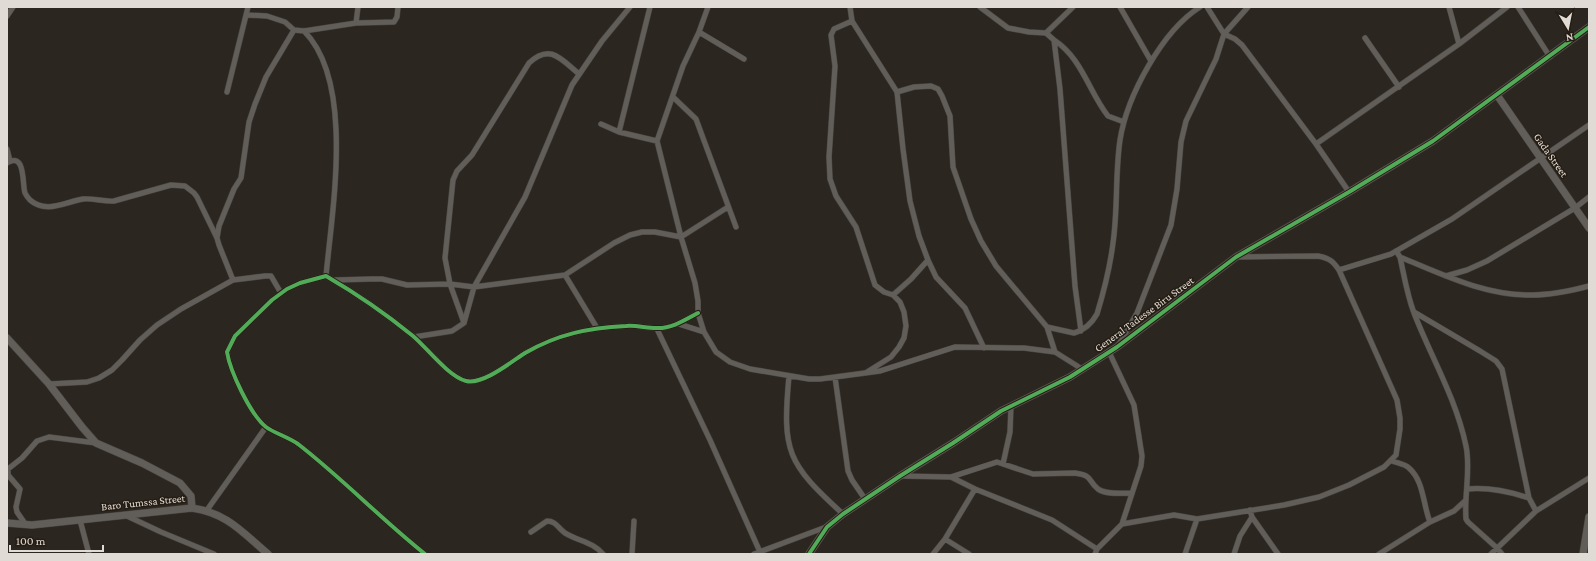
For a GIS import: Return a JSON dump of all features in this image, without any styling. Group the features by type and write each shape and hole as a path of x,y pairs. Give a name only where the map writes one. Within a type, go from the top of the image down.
{"street":[{"path":"7,16 13,7"},
{"path":"227,92 248,7"},
{"path":"356,23 358,7"},
{"path":"247,15 267,16 285,22 294,30 304,31 356,23 394,22 397,17 398,7"},
{"path":"414,337 452,331 464,323 474,287 525,197 563,106 579,74 602,41 630,7"},
{"path":"619,132 650,7"},
{"path":"708,7 699,32 683,66 657,141 681,237 697,291 698,313 704,332 716,352 730,362 750,368 789,376 814,379 880,371 922,359 948,348 956,347 1024,348 1055,352 1082,369"},
{"path":"850,7 852,21 897,92 910,201 928,260 936,277 965,308 984,348"},
{"path":"980,7 1008,28 1029,32 1046,33 1061,45 1084,74 1108,116 1124,122"},
{"path":"1046,33 1073,7"},
{"path":"1120,7 1150,61"},
{"path":"1046,327 1074,333 1081,331 1093,321 1097,314 1114,242 1118,158 1124,122 1130,104 1150,61 1162,43 1173,30 1200,7"},
{"path":"1207,7 1224,34 1235,39 1242,45 1350,192"},
{"path":"1117,347 1137,313 1155,262 1168,234 1173,217 1181,142 1185,125 1216,58 1224,34 1248,7"},
{"path":"1449,7 1459,44"},
{"path":"1316,144 1459,44 1507,7"},
{"path":"1518,7 1550,57"},
{"path":"852,21 834,29 831,35 835,66 829,157 830,179 836,196 856,227 875,285 884,292 894,295 900,302 904,312 906,326 904,338 890,357 866,373"},
{"name":"General Tadesse Biru Street","path":"809,554 827,527 843,514 1011,406 1070,376 1117,347 1236,257 1350,192 1433,141 1589,28"},
{"path":"217,238 218,226 234,189 241,178 249,122 254,104 266,77 294,30"},
{"path":"304,31 315,45 325,67 330,81 336,120 334,184 326,276"},
{"path":"699,32 744,59"},
{"path":"1365,38 1399,87"},
{"path":"1054,40 1060,88 1074,286 1081,331"},
{"path":"464,323 450,284 445,258 453,180 457,171 472,155 529,64 537,56 546,53 555,54 579,74"},
{"path":"897,92 914,87 931,86 938,89 950,116 953,167 971,219 981,241 996,266 1046,327 1055,352"},
{"name":"Gada Street","path":"1497,95 1589,228"},
{"path":"673,97 696,119 736,227"},
{"path":"601,124 619,132 657,141"},
{"path":"1339,270 1385,256 1396,251 1462,213 1589,125"},
{"path":"7,149 8,162 18,162 21,167 24,192 28,199 42,207 53,207 84,199 114,201 171,184 185,186 197,197 217,238 233,280"},
{"path":"1446,276 1467,270 1488,261 1574,208 1589,197"},
{"path":"334,280 371,278 407,285 450,284 474,287 565,275 614,243 630,235 642,232 655,232 681,237 728,207"},
{"path":"1396,251 1400,257 1413,312 1441,372 1460,425 1467,455 1466,519 1502,554"},
{"path":"1122,524 1174,515 1197,519 1284,506 1332,492 1373,474 1392,461 1396,455 1399,440 1400,418 1397,400 1339,270 1330,259 1326,257 1236,257"},
{"path":"1400,257 1446,276 1495,292 1519,295 1552,294 1589,286"},
{"path":"894,295 928,260"},
{"path":"565,275 597,328"},
{"path":"49,384 87,382 100,378 112,370 140,340 157,325 181,309 233,280 271,276 281,293"},
{"path":"425,554 297,444 266,427 253,411 229,363 227,352 235,336 281,293 300,283 326,276 349,289 414,337 449,371 467,381 480,380 490,376 526,353 552,339 564,335 597,328 628,326 657,329 679,324 698,313"},
{"path":"1413,312 1496,361 1502,369 1529,498 1536,511"},
{"path":"679,324 704,332"},
{"path":"657,329 710,440 760,552"},
{"path":"7,338 49,384 82,427 96,442"},
{"path":"951,478 1052,520 1096,552 1122,524 1141,466 1142,456 1134,405 1109,352"},
{"path":"789,376 786,419 787,440 790,451 801,473 843,514"},
{"path":"835,377 848,471 854,483 866,499"},
{"path":"1003,464 1010,432 1011,406"},
{"path":"207,510 266,427"},
{"path":"26,525 17,512 16,507 20,489 8,475 8,470 22,458 37,441 49,437 96,442 142,463 180,483 190,496 192,508"},
{"path":"1392,461 1408,466 1415,475 1421,486 1425,509 1430,522"},
{"path":"900,476 951,478 992,463 1003,464 1033,474 1082,474 1091,479 1098,489 1103,491 1132,493"},
{"path":"1491,554 1536,511 1589,478"},
{"path":"933,554 945,539 975,489"},
{"path":"1467,489 1492,489 1529,498"},
{"path":"1379,554 1430,522 1454,511 1466,500"},
{"name":"Baro Tumssa Street","path":"7,523 26,525 127,516 192,508 207,510 233,523 268,554"},
{"path":"1250,510 1252,517 1278,554"},
{"path":"127,516 201,552 214,554"},
{"path":"1234,554 1240,536 1252,517"},
{"path":"1585,549 1589,517"},
{"path":"1186,554 1197,519"},
{"path":"80,520 89,554"},
{"path":"531,532 547,521 554,522 566,533 591,544 603,554"},
{"path":"632,554 634,521"},
{"path":"754,554 827,527"},
{"path":"945,539 969,554"}],"cycle path":[{"path":"809,554 827,527 843,514 1001,411 1070,377 1117,347 1236,257 1349,192 1433,141 1589,27"},
{"path":"425,554 298,444 266,427 247,403 236,381 227,352 235,336 272,300 287,289 300,283 326,276 382,312 413,336 445,368 466,381 480,380 505,367 537,346 574,333 612,327 630,326 662,328 678,324 698,313"}]}
